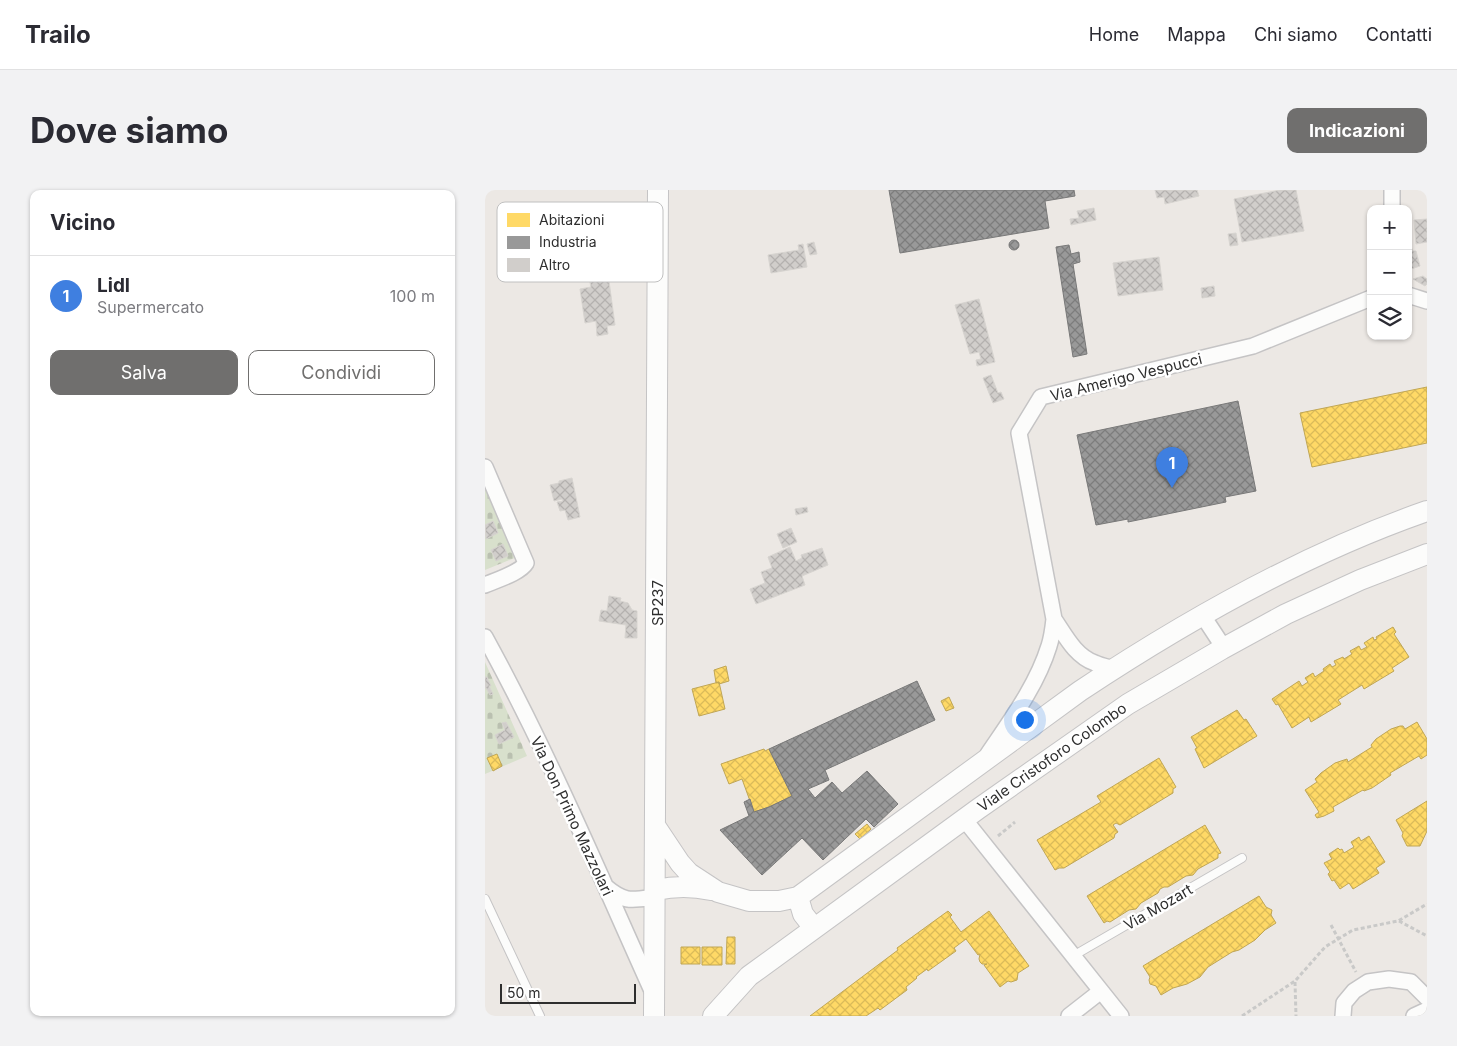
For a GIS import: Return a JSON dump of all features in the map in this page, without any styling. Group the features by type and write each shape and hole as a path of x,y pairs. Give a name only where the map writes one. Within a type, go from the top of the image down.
{"main road":[{"name":"SP237","path":"654,1006 659,282"},
{"path":"655,893 679,886 691,886 749,900 779,901 798,897 1114,669 1275,576 1349,542 1427,511"},
{"name":"Viale Cristoforo Colombo","path":"713,1016 749,976 964,818 1128,704 1286,614 1360,580 1426,557"},
{"path":"656,826 680,863 689,873 718,892"},
{"path":"798,897 803,914 814,928"}],"street":[{"path":"1392,190 1392,205"},
{"path":"1412,296 1427,301"},
{"name":"Via Amerigo Vespucci","path":"980,766 1008,725 1041,667 1050,644 1054,619 1019,434 1041,398 1253,346 1367,300"},
{"path":"485,467 526,563 524,567 485,585"},
{"path":"1203,616 1224,648"},
{"name":"Via Amerigo Vespucci","path":"1054,619 1071,645 1081,655 1093,663 1114,669"},
{"name":"Via Don Primo Mazzolari","path":"485,637 555,774 654,1006"},
{"path":"964,818 1121,1016"},
{"path":"605,888 624,899 655,893"},
{"path":"1343,1016 1344,1003 1355,991 1368,982 1389,979 1411,982 1427,998"},
{"path":"1069,1016 1101,991"},
{"path":"1415,1016 1427,1010"}],"lane":[{"name":"Via Mozart","path":"1073,956 1242,858"},
{"path":"485,900 540,1016"}],"path":[{"path":"986,846 1015,822"},
{"path":"1242,1016 1295,981 1325,947 1353,930 1398,921 1427,904"},
{"path":"1398,921 1427,936"},
{"path":"1331,926 1364,985"},
{"path":"1295,981 1296,1016"}],"green space":[{"path":"485,485 517,557 485,570"},
{"path":"485,662 527,756 485,774"}],"building: Abitazioni":[{"path":"1427,387 1427,443 1312,467 1300,413"},
{"path":"1393,627 1396,632 1394,634 1409,657 1392,668 1394,671 1364,689 1362,685 1338,700 1341,704 1311,722 1309,717 1292,728 1278,704 1276,705 1272,699 1299,681 1302,686 1308,682 1305,678 1313,673 1315,677 1330,664 1332,667 1336,665 1334,661 1343,657 1344,659 1352,654 1350,651 1359,646 1361,650 1367,647 1364,643 1373,637 1374,640 1377,639 1376,637"},
{"path":"726,666 729,681 716,683 714,670"},
{"path":"719,682 725,709 699,716 692,689"},
{"path":"949,697 954,708 946,711 941,701"},
{"path":"1237,710 1244,720 1246,719 1257,736 1204,768 1191,737"},
{"path":"1417,722 1427,739 1427,755 1421,759 1419,756 1390,773 1391,775 1372,788 1363,790 1333,807 1334,811 1317,818 1315,815 1319,812 1305,790 1317,782 1315,779 1321,773 1335,763 1347,759 1348,762 1372,747 1371,745 1376,739 1391,729 1403,726 1405,729"},
{"path":"764,749 765,751 769,749 792,796 754,812 742,779 729,784 721,764"},
{"path":"497,754 502,766 493,771 487,758"},
{"path":"1159,758 1176,787 1173,789 1173,793 1120,825 1116,823 1113,825 1118,832 1114,838 1064,868 1055,870 1037,840 1101,802 1097,796"},
{"path":"1427,801 1427,831 1420,846 1407,846 1396,820"},
{"path":"867,824 871,829 860,839 855,834"},
{"path":"1205,825 1221,853 1218,854 1218,858 1198,869 1193,875 1186,876 1168,887 1160,889 1158,893 1141,903 1136,909 1129,910 1110,922 1104,923 1087,896"},
{"path":"1369,836 1385,862 1376,868 1379,873 1353,889 1349,883 1340,889 1334,880 1332,881 1328,874 1330,872 1324,863 1332,859 1329,854 1338,848 1342,849 1344,853 1354,847 1351,842 1359,837 1361,841"},
{"path":"1259,896 1266,907 1272,910 1271,915 1276,923 1255,940 1208,967 1200,977 1161,995 1156,986 1150,984 1150,977 1143,966"},
{"path":"948,911 961,932 989,911 1029,966 1018,973 1017,980 1008,981 1000,987 984,965 987,964 980,962 980,954 978,955 966,939 954,948 956,951 928,971 927,969 916,977 906,987 907,990 880,1010 878,1008 866,1016 810,1016 898,950 897,948"},
{"path":"727,937 735,937 735,964 726,964"},
{"path":"681,947 700,947 700,964 681,964"},
{"path":"702,947 722,947 722,965 702,965"}],"building: Industria":[{"path":"889,190 1074,190 1075,196 1045,201 1049,228 900,253"},
{"path":"1012,240 1016,240 1019,245 1018,249 1012,250 1009,247 1009,243"},
{"path":"1069,245 1071,254 1079,252 1080,262 1073,264 1087,354 1073,357 1056,247"},
{"path":"1238,401 1256,491 1225,497 1226,502 1128,522 1128,519 1096,525 1077,435"},
{"path":"917,681 935,720 825,770 829,780 808,789 815,798 832,782 842,793 867,771 898,804 874,827 866,819 823,860 802,838 762,875 720,830 749,816 744,802 750,799 754,812 792,796 769,749"}],"building: Altro":[{"path":"1155,190 1197,190 1199,196 1165,204 1164,197 1157,198"},
{"path":"1280,190 1296,190 1304,231 1242,242 1234,199"},
{"path":"1094,208 1096,220 1071,225 1070,219 1079,218 1077,211"},
{"path":"1427,219 1427,242 1416,244 1414,220"},
{"path":"1236,233 1238,245 1230,246 1228,234"},
{"path":"814,242 817,254 810,255 807,244"},
{"path":"803,244 807,267 771,273 768,255 799,250 798,245"},
{"path":"1412,249 1416,251 1420,266 1412,269"},
{"path":"1159,257 1163,290 1118,296 1113,263"},
{"path":"1423,276 1427,279 1425,286 1413,279"},
{"path":"590,282 609,282 615,325 607,326 608,334 597,336 596,321 585,323 580,289 591,287"},
{"path":"1214,286 1215,296 1202,298 1201,288"},
{"path":"979,299 995,362 977,366 976,360 981,359 979,352 970,354 955,305"},
{"path":"991,375 998,393 1001,392 1004,399 993,403 983,378"},
{"path":"572,478 580,517 568,520 565,510 560,511 557,502 563,501 562,499 554,501 550,485"},
{"path":"807,507 808,512 796,515 795,509"},
{"path":"493,521 498,533 486,539 485,525"},
{"path":"791,528 797,542 783,548 777,534"},
{"path":"503,544 508,556 496,561 491,550"},
{"path":"790,547 796,561 802,558 801,555 822,548 828,565 802,576 805,585 756,604 750,589 765,583 761,572 772,568 768,557"},
{"path":"609,596 621,598 620,601 628,603 632,610 637,611 637,638 625,638 626,625 599,621 601,610 607,611"},
{"path":"485,677 487,677 493,694 490,695 485,688"},
{"path":"506,722 514,737 499,744 495,735 505,730 502,723"}],"place":[{"name":"Lidl","path":"1172,488"}]}
